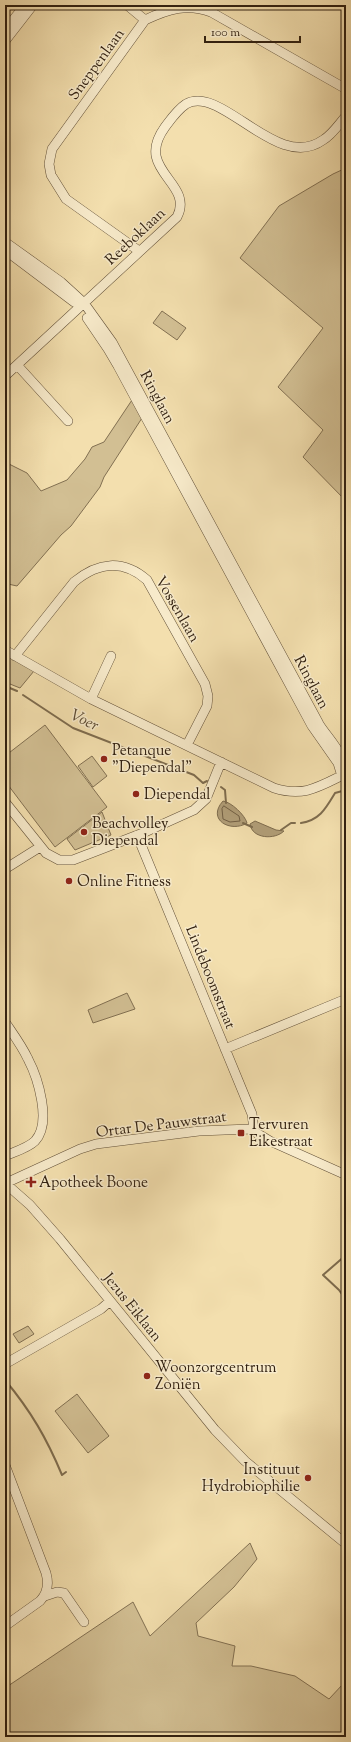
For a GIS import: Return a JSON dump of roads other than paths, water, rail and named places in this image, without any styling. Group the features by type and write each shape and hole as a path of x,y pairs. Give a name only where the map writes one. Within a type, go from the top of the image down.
{"street":[{"path":"5,30 24,5"},
{"path":"5,41 33,5"},
{"path":"127,5 145,20 173,8 184,7 203,9 211,12 346,89"},
{"name":"Sneppenlaan","path":"139,251 66,199 51,175 49,164 52,149 145,20"},
{"name":"Reeboklaan","path":"5,376 18,366 81,305 172,222 179,212 178,194 160,167 155,153 158,137 178,110 192,101 209,102 284,145 301,149 324,140 346,116"},
{"name":"Ringlaan","path":"5,242 61,282 81,305 112,354 312,726 338,762 341,776 315,789 304,792 289,792 274,788 221,762"},
{"name":"Ringlaan","path":"5,250 81,305"},
{"path":"18,366 68,421"},
{"name":"Vossenlaan","path":"15,656 74,582 83,574 92,569 112,565 121,565 134,569 147,580 205,684 208,696 207,706 187,745"},
{"path":"5,650 91,699 221,762 212,788 206,799 199,807 185,815 138,835 73,860 59,860 52,857 40,847 5,802"},
{"path":"91,699 112,656"},
{"name":"Lindeboomstraat","path":"138,835 252,1114 254,1130"},
{"path":"5,869 40,847"},
{"path":"226,1048 346,999"},
{"path":"5,1022 22,1048 33,1069 39,1088 43,1117 40,1132 34,1143 5,1156"},
{"name":"Ortar De Pauwstraat","path":"5,1183 80,1149 96,1144 199,1132 246,1129 254,1130"},
{"path":"254,1130 264,1138 346,1176"},
{"name":"Jezus Eiklaan","path":"5,1183 30,1205 233,1450 305,1512 346,1544"},
{"path":"5,1364 101,1309 110,1301"},
{"path":"5,1465 46,1573 48,1585 45,1596"},
{"path":"5,1626 45,1596 57,1592 64,1593 84,1622"}],"water":[{"path":"223,801 237,809 244,816 247,823 241,826 234,826 223,823 217,814 218,808"},
{"path":"255,821 276,830 284,831 270,837 259,835 255,833 250,824"}],"waterway":[{"name":"Voer","path":"5,686 17,691"},
{"name":"Voer","path":"23,695 73,728 194,775 203,783 207,781"},
{"name":"Voer","path":"221,787 225,790 226,803"},
{"name":"Voer","path":"301,823 318,816 335,793 346,790"},
{"name":"Voer","path":"243,823 252,827"},
{"name":"Voer","path":"281,830 291,823 295,823"},
{"path":"346,1255 323,1275 339,1290 346,1300"},
{"path":"5,1380 23,1403 38,1426 62,1475 66,1472"}],"place":[{"name":"Petanque \"Diependal\"","path":"104,759"},
{"name":"Diependal","path":"136,794"},
{"name":"Beachvolley Diependal","path":"84,832"},
{"name":"Online Fitness","path":"69,881"},
{"name":"Tervuren Eikestraat","path":"241,1133"},
{"name":"Apotheek Boone","path":"31,1182"},
{"name":"Woonzorgcentrum Zoniën","path":"147,1376"},
{"name":"Instituut Hydrobiophilie","path":"308,1478"}]}
